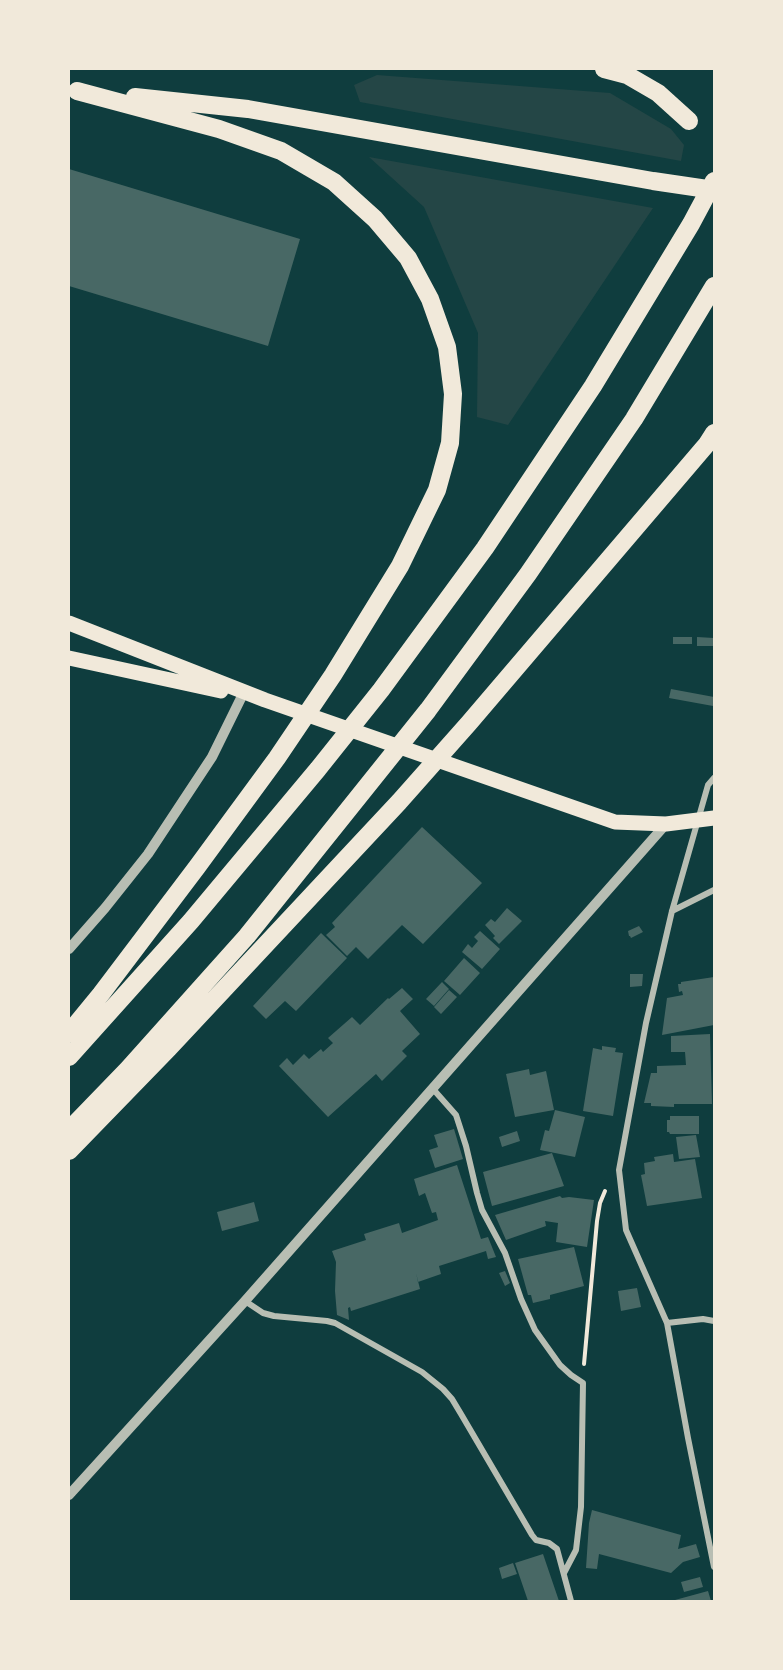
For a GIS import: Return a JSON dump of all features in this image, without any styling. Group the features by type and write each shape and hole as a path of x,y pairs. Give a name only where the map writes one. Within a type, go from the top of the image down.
{"highway":[{"path":"604,69 627,75 658,93 689,120"},
{"path":"73,91 248,109 714,190"},
{"path":"69,1033 190,876 277,758 333,675 404,556 437,490 450,443 453,394 447,347 430,298 408,258 375,219 334,182 280,151 219,129 73,91"},
{"path":"69,1057 191,921 381,690 485,548 593,386 714,182"},
{"path":"69,1130 128,1070 247,936 428,710 528,574 634,419 714,286"},
{"path":"69,1151 169,1048 470,723 714,433"}],"main road":[{"path":"69,623 243,693 615,822 666,824 714,818"},
{"path":"69,658 243,693"}],"street":[{"path":"69,949 148,854 212,757 243,693"},
{"path":"714,778 708,785 672,911 646,1023 619,1170 626,1230 667,1323 714,1567"},
{"path":"69,1495 434,1089 666,824"},
{"path":"672,911 714,890"},
{"path":"434,1089 456,1115 482,1210 505,1253 535,1330 561,1365 571,1376 583,1383 581,1507 576,1550 564,1574"},
{"path":"245,1301 263,1313 274,1317 335,1323 422,1372 439,1385 457,1406 532,1535 536,1540 549,1543 556,1549 571,1601"},
{"path":"667,1323 703,1319 714,1321"}],"path":[{"path":"583,1383 600,1203 607,1188 620,1181"}],"shaded area":[{"path":"377,75 610,93 671,129 684,145 681,161 360,102 354,85"},
{"path":"369,157 653,208 508,425 477,417 478,333 424,207"}],"building":[{"path":"69,169 300,239 268,346 69,286"},
{"path":"673,637 692,637 692,644 673,644"},
{"path":"697,637 714,638 714,646 697,646"},
{"path":"671,689 714,697 713,706 669,698"},
{"path":"422,827 482,883 423,944 402,925 368,959 356,947 347,956 326,935 335,927 332,923"},
{"path":"507,908 522,921 499,944 485,925 491,919 495,922"},
{"path":"639,926 643,932 631,938 628,931"},
{"path":"480,931 500,949 482,969 462,952 468,944 472,948 478,941 474,937"},
{"path":"321,933 347,958 296,1011 285,1001 266,1019 253,1006"},
{"path":"464,958 480,973 460,995 444,981"},
{"path":"630,974 643,974 642,986 630,987"},
{"path":"714,977 714,1025 662,1035 667,998 683,995 682,991 679,992 678,984"},
{"path":"442,982 449,989 434,1006 426,999"},
{"path":"402,988 413,999 400,1011 420,1034 402,1051 407,1056 382,1081 376,1074 328,1117 279,1066 287,1058 293,1065 304,1054 309,1059 321,1049 323,1052 333,1043 328,1038 352,1017 360,1025"},
{"path":"449,990 457,997 441,1014 434,1007"},
{"path":"710,1034 712,1104 674,1104 674,1107 651,1106 651,1103 644,1103 651,1073 657,1073 657,1066 686,1065 685,1052 671,1052 671,1036"},
{"path":"602,1046 616,1048 615,1052 623,1053 613,1116 583,1111 593,1048 602,1050"},
{"path":"529,1069 530,1075 546,1071 554,1110 515,1117 506,1074"},
{"path":"555,1110 585,1117 575,1157 540,1150 545,1130 549,1131"},
{"path":"670,1116 699,1116 699,1134 670,1134 667,1132 667,1120 670,1120"},
{"path":"454,1129 463,1159 435,1168 429,1150 438,1147 434,1135"},
{"path":"517,1131 520,1141 502,1147 499,1137"},
{"path":"696,1135 700,1157 679,1159 676,1137"},
{"path":"552,1153 564,1186 492,1206 483,1172"},
{"path":"673,1154 674,1162 695,1159 702,1198 647,1206 641,1175 645,1174 644,1163 655,1161 654,1157"},
{"path":"457,1165 481,1239 488,1237 496,1257 488,1259 486,1251 439,1266 441,1274 418,1282 420,1289 351,1311 350,1307 348,1308 349,1320 337,1315 336,1262 332,1251 366,1240 364,1234 399,1223 402,1233 438,1220 436,1212 432,1213 425,1193 419,1196 414,1179"},
{"path":"560,1196 594,1200 587,1247 556,1242 558,1223 545,1221 546,1226 506,1240 495,1215"},
{"path":"254,1202 259,1221 222,1231 217,1212"},
{"path":"574,1247 584,1286 550,1295 550,1299 533,1303 531,1295 528,1295 518,1259"},
{"path":"505,1271 510,1283 505,1286 499,1273"},
{"path":"637,1288 641,1307 621,1311 618,1291"},
{"path":"592,1510 681,1535 678,1549 696,1544 700,1557 683,1562 671,1573 599,1554 597,1569 586,1568"},
{"path":"543,1554 559,1601 528,1601 515,1563"},
{"path":"513,1563 517,1574 502,1579 499,1568"},
{"path":"700,1577 703,1587 684,1592 681,1582"},
{"path":"708,1591 711,1601 675,1601 675,1600"}]}
